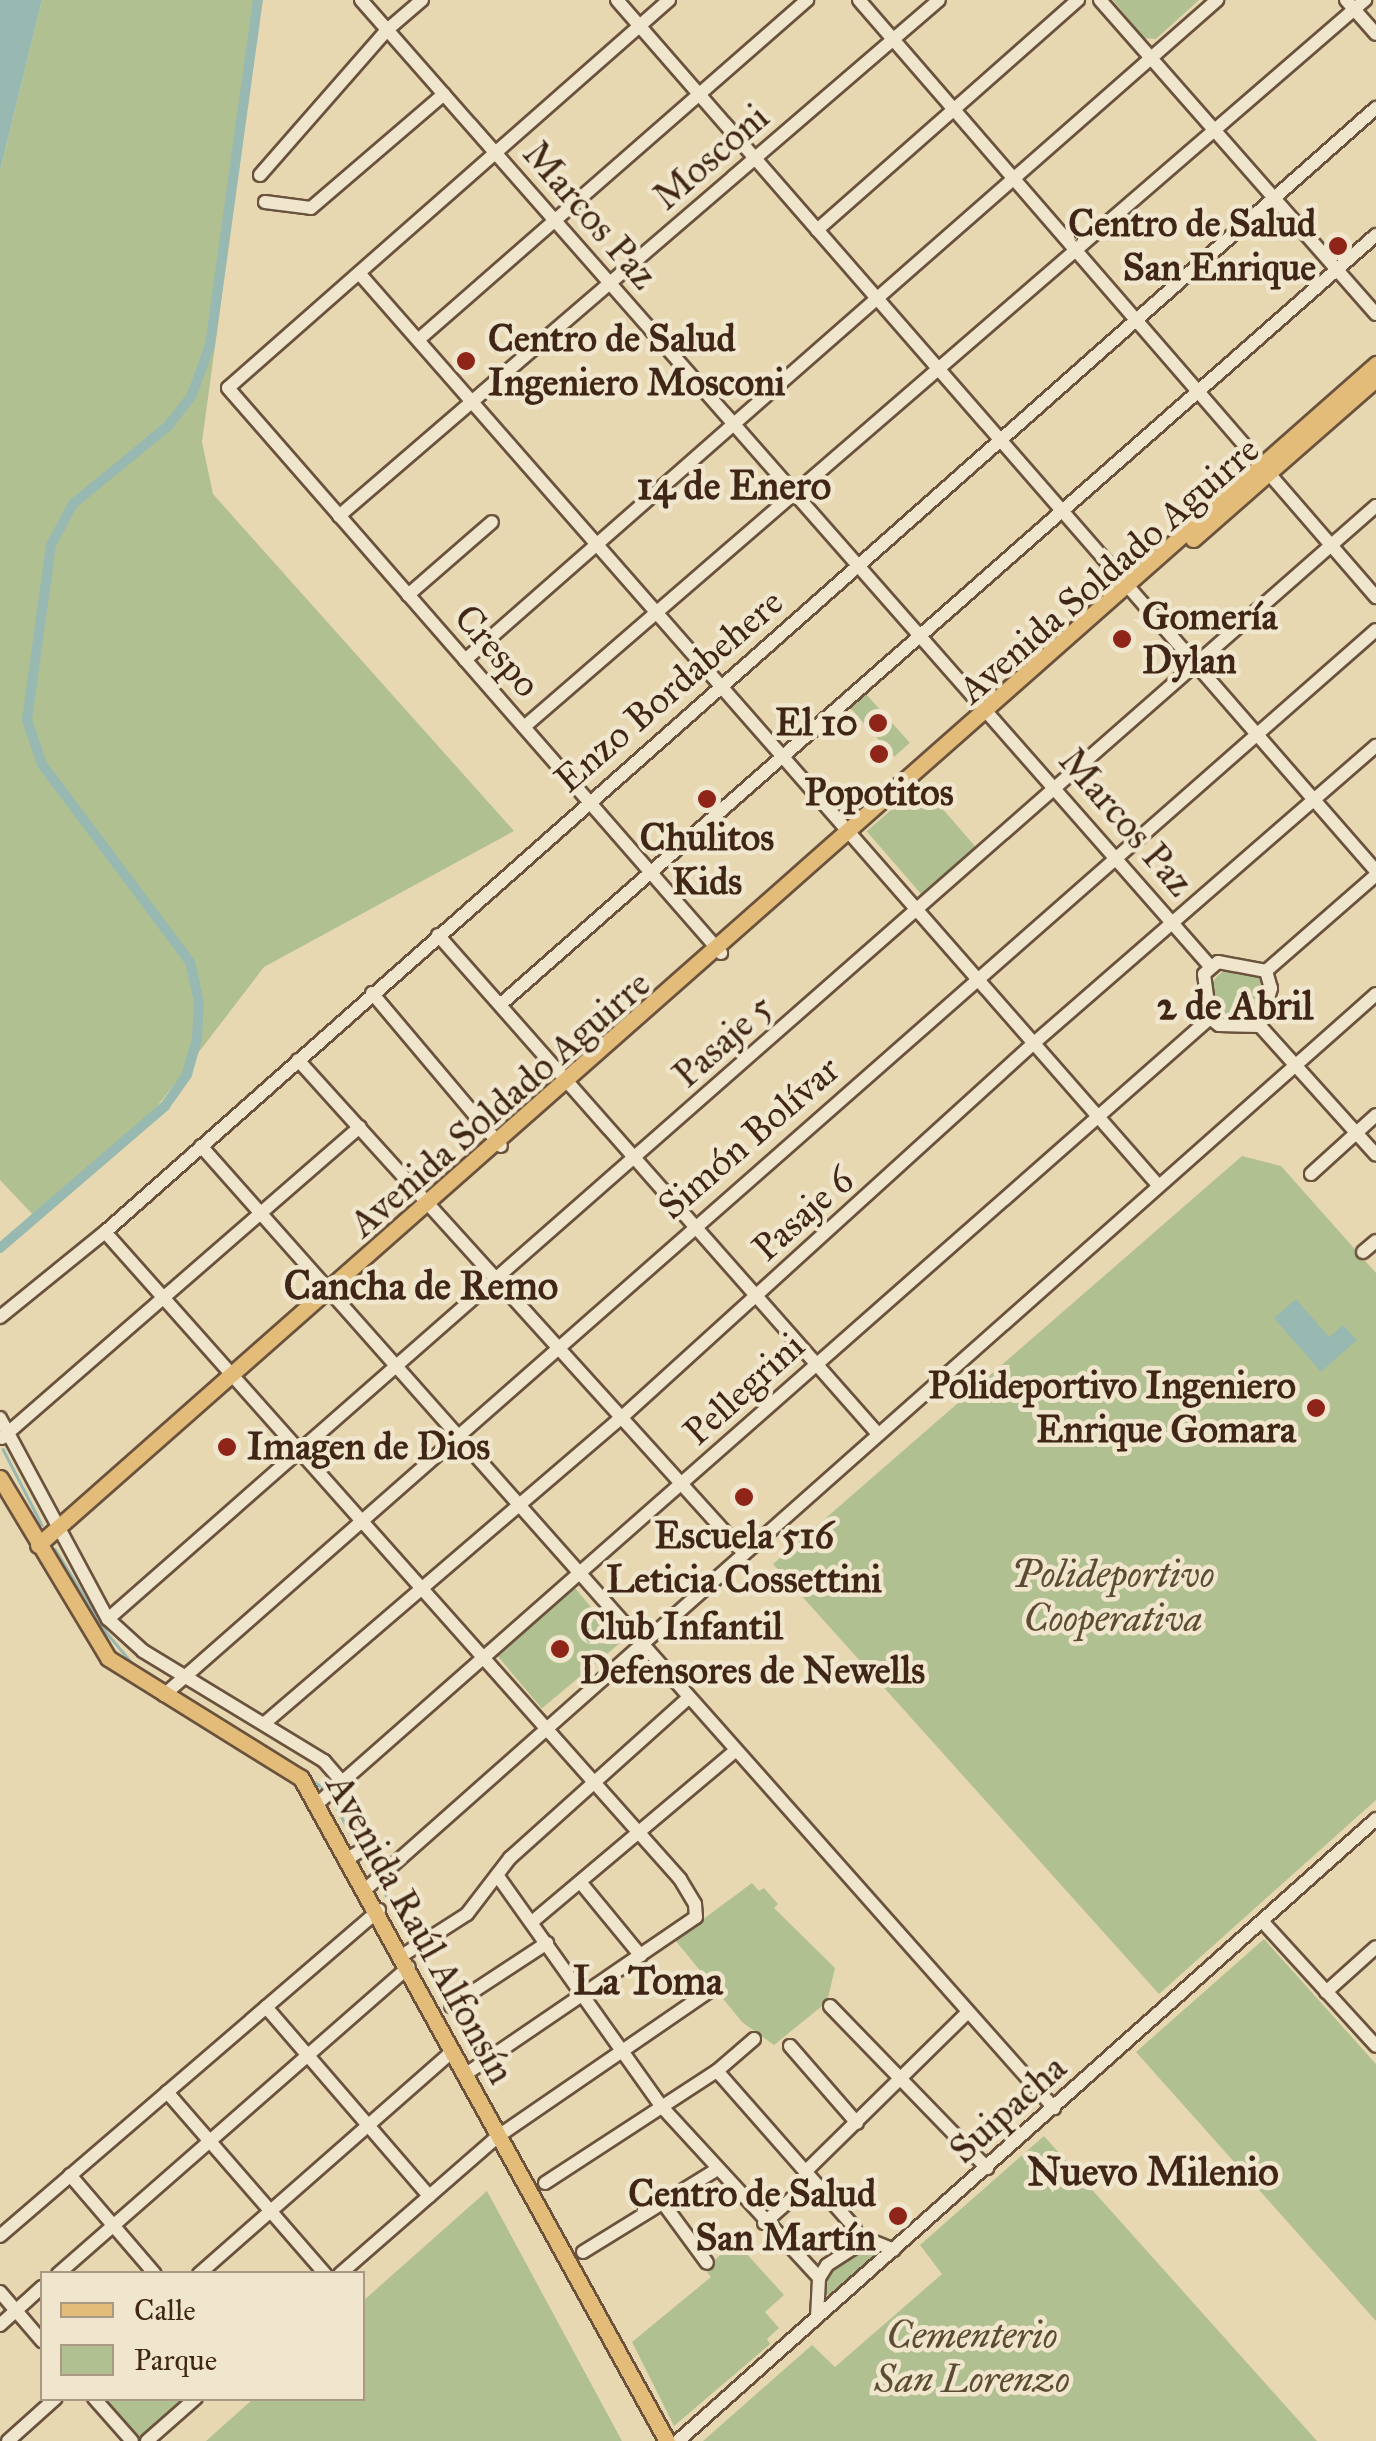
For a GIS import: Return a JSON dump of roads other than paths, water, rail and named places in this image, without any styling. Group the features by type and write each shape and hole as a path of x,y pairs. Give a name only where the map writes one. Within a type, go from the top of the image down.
{"main road":[{"name":"Avenida Soldado Aguirre","path":"51,1534 1265,469 1376,364"},
{"name":"Avenida Soldado Aguirre","path":"1265,469 1376,379"},
{"name":"Avenida Raúl Alfonsín","path":"0,1478 51,1534 99,1647 164,1695 285,1766 360,1851 366,1888 497,2137 668,2441"}],"street":[{"name":"Marcos Paz","path":"361,0 1210,966"},
{"path":"260,175 388,30 422,0"},
{"path":"617,0 1376,873 1266,971 1210,966 1204,974 1210,1018 1219,1025 1260,1026 1376,1156"},
{"path":"669,0 359,272 1158,1185"},
{"path":"418,340 808,0"},
{"path":"859,0 1376,597"},
{"name":"Mosconi","path":"339,516 939,0"},
{"path":"817,230 1078,0"},
{"path":"1100,0 1376,314"},
{"path":"465,660 1217,0"},
{"path":"524,728 1214,130 1355,3 1376,34"},
{"path":"265,202 312,208 444,94"},
{"name":"Enzo Bordabehere","path":"0,1318 105,1232 1376,108"},
{"path":"501,1004 1376,235"},
{"name":"Crespo","path":"359,272 228,388 718,950"},
{"name":"Pasaje 5","path":"108,1619 302,1453 915,908 1376,506"},
{"path":"408,595 492,522"},
{"name":"Simón Bolívar","path":"164,1695 1376,630"},
{"name":"Pasaje 6","path":"266,1722 420,1586 621,1418 1034,1043 1376,746"},
{"path":"438,935 878,1434"},
{"path":"1260,1026 1271,988 1266,971"},
{"path":"372,993 498,1143"},
{"path":"366,1888 1376,994"},
{"name":"Pellegrini","path":"317,1804 682,1485 1095,1113 1210,1018"},
{"path":"298,1060 744,1554"},
{"path":"1311,1174 1376,1115"},
{"path":"3,1437 166,1301 360,1127"},
{"path":"202,1146 639,1646 1054,2108"},
{"path":"105,1232 680,1878 696,1917 586,1998 464,2074"},
{"path":"1363,1252 1376,1240"},
{"path":"0,1418 3,1437 51,1534 108,1619 132,1644 266,1722 324,1761 342,1782"},
{"path":"61,2271 308,2056 406,1961 467,1914 498,1875 686,1698"},
{"path":"532,1922 734,1752"},
{"name":"Suipacha","path":"678,2441 1376,1819"},
{"path":"498,1875 662,2107 764,2223 819,2278"},
{"path":"581,1883 642,1956"},
{"path":"0,2236 378,1910"},
{"path":"1262,1921 1376,2046"},
{"path":"450,2006 547,1944"},
{"path":"1326,1992 1376,1947"},
{"path":"343,2271 497,2137 625,2053 711,1990"},
{"path":"830,2006 987,2168"},
{"path":"266,2007 429,2196"},
{"path":"764,2223 901,2076 968,2012"},
{"path":"546,2182 717,2072 754,2039"},
{"path":"790,2046 857,2123"},
{"path":"202,2271 452,2052"},
{"path":"717,2072 854,2227 859,2241"},
{"path":"167,2092 322,2271"},
{"path":"583,2252 716,2170"},
{"path":"70,2175 153,2271"},
{"path":"663,2203 707,2262"},
{"path":"817,2316 819,2278 859,2241 877,2239 894,2250"},
{"path":"0,2324 40,2289"},
{"path":"0,2292 40,2338"},
{"path":"8,2441 53,2401"},
{"path":"97,2401 132,2441"},
{"path":"147,2441 193,2401"}],"water":[{"path":"0,0 42,0 0,171"},
{"path":"1296,1299 1329,1337 1343,1325 1357,1340 1321,1372 1274,1318"}],"waterway":[{"path":"0,1248 165,1106 187,1074 197,1040 199,1002 190,962 42,764 27,720 51,545 73,504 168,426 192,395 210,345 258,0"},
{"path":"3,1449 42,1525"},
{"path":"55,1549 106,1632 132,1663 160,1681"},
{"path":"203,1708 325,1789"},
{"path":"334,1803 357,1845"},
{"path":"364,1856 373,1872"},
{"path":"381,1886 412,1941"}],"place":[{"name":"Centro de Salud San Enrique","path":"1338,246"},
{"name":"Centro de Salud Ingeniero Mosconi","path":"466,361"},
{"name":"Gomería Dylan","path":"1122,639"},
{"name":"El 10","path":"878,723"},
{"name":"Popotitos","path":"879,754"},
{"name":"Chulitos Kids","path":"707,799"},
{"name":"Polideportivo Ingeniero Enrique Gomara","path":"1316,1408"},
{"name":"Imagen de Dios","path":"227,1447"},
{"name":"Escuela 516 Leticia Cossettini","path":"744,1497"},
{"name":"Club Infantil Defensores de Newells","path":"560,1649"},
{"name":"Centro de Salud San Martín","path":"898,2216"}],"district":[{"name":"14 de Enero","path":"734,486"},
{"name":"2 de Abril","path":"1235,1006"},
{"name":"Cancha de Remo","path":"421,1286"},
{"name":"La Toma","path":"648,1981"},
{"name":"Nuevo Milenio","path":"1153,2172"}],"park label":[{"name":"Polideportivo Cooperativa","path":"1113,1597"},
{"name":"Cementerio San Lorenzo","path":"972,2358"}]}
